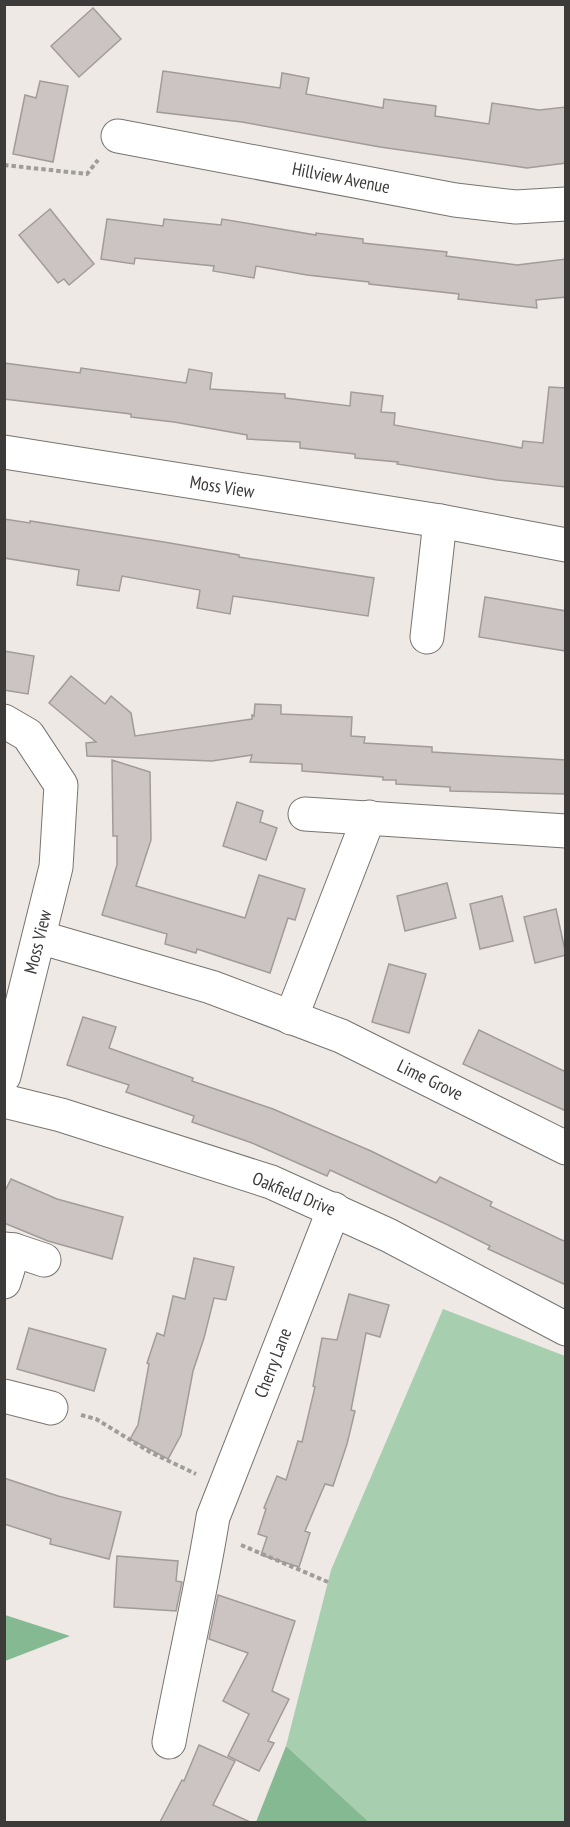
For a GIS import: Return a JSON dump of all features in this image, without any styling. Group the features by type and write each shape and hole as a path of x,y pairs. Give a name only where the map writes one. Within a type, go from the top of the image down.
{"street":[{"name":"Hillview Avenue","path":"118,136 455,200 516,207 566,204"},
{"name":"Moss View","path":"4,452 440,521 566,545"},
{"path":"427,637 440,521"},
{"name":"Moss View","path":"4,721 28,735 61,785 56,867 4,1076"},
{"path":"305,814 566,831"},
{"path":"291,1018 369,817"},
{"name":"Lime Grove","path":"39,937 212,987 341,1036 566,1148"},
{"name":"Oakfield Drive","path":"4,1101 61,1115 271,1182 388,1235 566,1329"},
{"name":"Cherry Lane","path":"170,1742 213,1517 334,1209"},
{"path":"4,1282 21,1253"},
{"path":"4,1396 51,1408"}],"path":[{"path":"4,165 87,174 118,136"},
{"path":"51,1408 96,1419 150,1452 225,1487"},
{"path":"213,1517 244,1548 328,1582"}],"green space":[{"path":"443,1309 565,1356 565,1822 369,1822 286,1746 331,1570"},
{"path":"5,1615 70,1636 5,1661"},
{"path":"286,1746 369,1822 256,1822"}],"building":[{"path":"93,8 121,39 79,77 51,46"},
{"path":"163,71 280,88 282,73 309,78 306,94 383,108 384,99 436,106 435,116 489,124 492,103 539,110 566,107 566,163 527,168 380,147 242,122 157,112"},
{"path":"40,81 68,86 53,162 13,154 25,95 36,98"},
{"path":"50,209 94,264 69,285 64,279 58,283 19,235"},
{"path":"107,219 163,226 164,219 221,225 222,219 316,235 316,233 363,239 363,243 447,252 446,256 517,265 566,259 566,297 536,300 537,308 458,299 459,294 369,284 369,282 256,266 254,278 213,271 214,266 135,258 134,264 101,259"},
{"path":"4,363 80,373 81,368 186,383 189,369 212,373 210,389 285,394 285,398 350,406 351,392 383,396 381,412 395,413 394,425 522,448 523,441 543,443 549,387 566,388 566,487 497,480 397,464 398,462 355,458 355,454 300,448 300,442 247,439 247,435 131,417 131,414 4,399"},
{"path":"4,519 164,542 239,555 239,557 374,578 368,616 233,596 230,614 197,608 200,590 122,576 119,591 77,585 79,570 4,558"},
{"path":"485,597 566,611 566,651 479,637"},
{"path":"4,651 34,656 28,694 4,690"},
{"path":"71,676 105,704 111,696 131,713 135,736 252,719 255,704 281,705 281,714 352,717 351,736 365,737 364,743 432,747 432,752 566,760 566,794 450,791 450,787 396,784 396,780 383,780 383,777 302,771 302,764 250,762 252,755 212,761 87,756 86,743 96,742 49,703"},
{"path":"112,760 150,772 151,840 136,886 245,918 259,875 305,889 295,920 288,918 270,973 197,949 196,953 165,944 167,934 102,915 117,865 117,836 113,836"},
{"path":"237,802 263,811 260,822 277,828 266,860 223,846"},
{"path":"447,883 456,918 405,931 397,896"},
{"path":"502,896 513,941 480,949 470,904"},
{"path":"556,909 566,955 535,963 524,917"},
{"path":"389,964 426,974 409,1033 372,1022"},
{"path":"83,1017 116,1027 109,1048 193,1078 192,1081 273,1109 371,1151 436,1183 440,1177 492,1202 490,1206 566,1242 566,1285 488,1249 490,1246 448,1225 330,1170 327,1176 252,1143 192,1122 194,1116 126,1092 129,1085 67,1065"},
{"path":"479,1030 566,1072 566,1111 463,1064"},
{"path":"11,1179 57,1199 123,1217 112,1259 48,1241 4,1223 4,1193"},
{"path":"194,1258 234,1267 226,1300 214,1298 193,1371 181,1435 168,1459 130,1439 138,1425 149,1364 147,1363 157,1333 164,1336 173,1296 185,1299"},
{"path":"349,1294 389,1305 380,1337 366,1333 351,1410 355,1411 347,1444 333,1486 325,1484 305,1531 310,1533 299,1567 261,1555 267,1537 258,1534 266,1509 264,1508 277,1476 286,1480 298,1441 302,1442 315,1387 313,1386 322,1338 337,1340"},
{"path":"29,1328 106,1349 94,1391 17,1369"},
{"path":"4,1478 58,1496 121,1512 109,1559 50,1544 51,1539 4,1524"},
{"path":"117,1556 178,1561 176,1581 182,1582 176,1611 114,1607"},
{"path":"218,1595 295,1621 272,1691 289,1699 268,1741 274,1743 259,1771 228,1756 249,1714 223,1701 248,1653 209,1639"},
{"path":"199,1745 235,1761 213,1805 250,1822 160,1822 182,1780 184,1781"}]}
